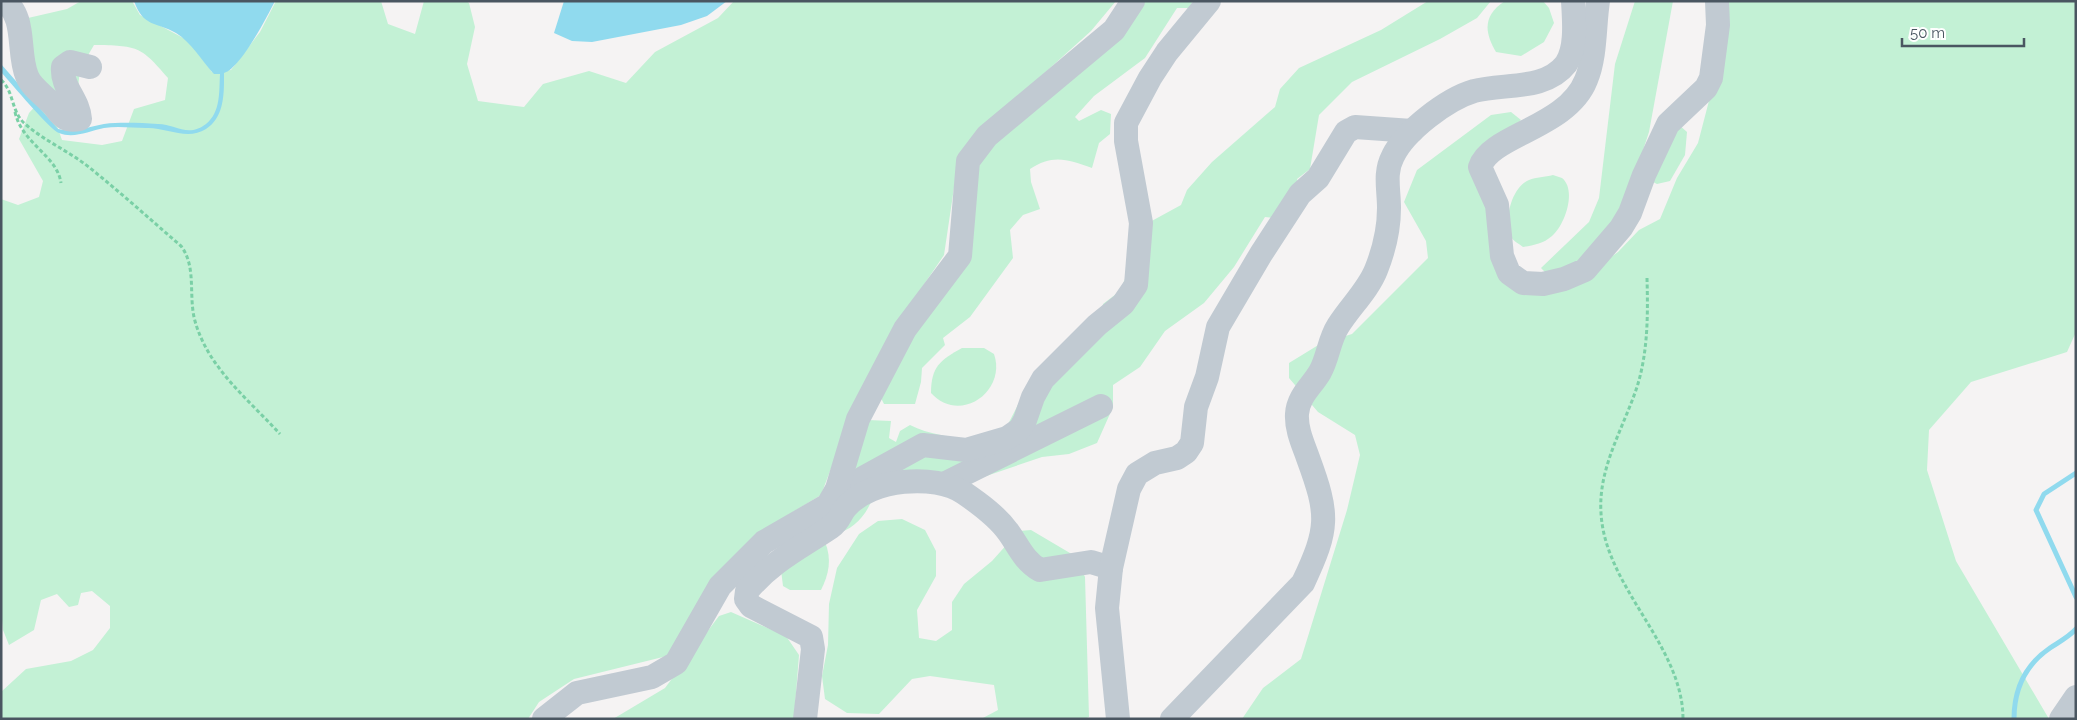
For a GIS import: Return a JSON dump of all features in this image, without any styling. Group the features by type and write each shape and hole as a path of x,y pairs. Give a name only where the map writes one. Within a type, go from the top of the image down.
{"street":[{"path":"4,1 11,6 18,23 27,78 52,104 62,118 70,121 80,119 79,108 62,76 63,67 70,62 90,67"},
{"path":"544,719 577,693 652,678 676,663 720,586 764,542 828,505 837,489 858,419 905,329 960,256 968,161 986,136 1114,30 1133,1"},
{"path":"805,719 813,649 811,637 751,606 746,599 747,591 778,560 839,521 852,489 863,478 923,445 966,450 988,445 1014,434 1025,420 1033,397 1043,379 1097,325 1123,304 1136,285 1141,223 1126,141 1126,123 1167,52 1209,1"},
{"path":"1172,719 1303,583 1315,559 1324,528 1324,508 1299,432 1297,413 1301,397 1320,372 1337,327 1376,272 1386,240 1389,209 1387,172 1393,155 1412,132 1438,110 1473,92 1501,86 1534,83 1552,77 1566,63 1573,44 1573,1"},
{"path":"1598,1 1593,57 1586,80 1577,97 1562,112 1498,146 1483,157 1480,166 1497,205 1502,256 1509,273 1523,283 1550,282 1564,279 1585,270 1621,228 1630,213 1644,175 1668,124 1706,88 1712,78 1718,26 1717,1"},
{"path":"1118,719 1107,608 1111,568 1129,489 1137,474 1154,463 1177,458 1186,452 1192,443 1196,406 1207,377 1218,327 1300,194 1318,178 1346,132 1355,127 1412,132"},
{"path":"946,483 1101,406"},
{"path":"846,506 865,494 898,482 922,480 946,483 988,511 1009,532 1030,564 1040,570 1091,562 1111,568"},
{"path":"2061,719 2076,696"}],"path":[{"path":"1,80 10,90 20,129 56,169 61,183"},
{"path":"14,109 22,121 40,138 61,148 90,168 181,246 187,254 190,268 190,292 195,321 206,348 226,379 280,434"},
{"path":"1647,278 1646,344 1638,385 1608,458 1602,484 1601,513 1604,535 1613,562 1676,676 1683,719"}],"green space":[{"path":"81,1 132,1 140,15 189,41 212,72 231,70 260,32 276,1 381,1 388,24 415,34 424,1 466,1 469,3 475,27 467,64 478,101 524,107 543,84 589,71 626,83 655,52 718,18 734,1 1116,1 1091,31 998,115 958,161 944,255 906,311 850,418 821,495 765,529 667,656 574,679 539,702 528,719 1,719 1,692 26,669 71,661 93,650 110,628 110,606 92,591 81,593 78,605 69,607 57,594 41,600 34,630 9,645 3,630 1,611 1,199 18,205 39,197 43,181 19,139 29,113 40,101 55,120 62,140 102,145 122,141 134,109 165,100 168,78 144,53 129,47 94,45 80,69 78,88 61,98 31,68 28,18 67,9"},
{"path":"1139,1 1193,1 1189,8 1177,8 1145,58 1094,96 1075,117 1079,121 1101,110 1111,114 1110,134 1099,143 1092,168 1068,160 1053,160 1038,164 1030,169 1031,182 1040,209 1023,215 1010,230 1013,258 970,317 943,338 945,345 922,368 921,382 915,404 884,404 879,394 926,309 972,199 982,150"},
{"path":"1428,1 1491,1 1477,18 1440,39 1352,82 1319,115 1310,169 1297,179 1300,188 1274,218 1265,217 1234,267 1204,303 1165,331 1140,367 1113,385 1113,407 1097,443 1069,454 1042,457 945,490 917,471 871,502 861,518 847,530 835,534 868,420 891,421 889,438 896,442 900,431 910,425 970,443 1005,430 1023,395 1101,317 1103,304 1120,291 1148,223 1181,205 1187,190 1212,162 1275,107 1280,89 1299,68 1381,30"},
{"path":"1505,1 1543,1 1549,8 1554,23 1544,42 1521,56 1496,52 1489,38 1489,18 1498,6"},
{"path":"1635,1 1673,1 1649,132 1619,223 1588,260 1547,274 1541,268 1589,222 1599,198 1615,64"},
{"path":"1726,1 2076,1 2076,332 2067,352 1971,382 1929,430 1927,470 1956,561 2049,719 1242,719 1263,688 1301,659 1347,510 1360,455 1355,435 1318,412 1289,378 1289,363 1320,344 1352,334 1428,258 1426,241 1404,202 1417,170 1491,115 1511,112 1521,120 1476,155 1506,277 1590,272 1618,252 1639,230 1660,219 1677,178 1698,143 1723,47"},
{"path":"1679,125 1687,132 1685,155 1670,181 1657,184 1649,180"},
{"path":"1553,175 1562,178 1569,191 1568,207 1565,216 1557,231 1549,239 1538,244 1523,247 1509,233 1508,219 1511,203 1518,189 1529,180"},
{"path":"962,348 984,348 994,354 996,368 994,380 987,391 978,399 967,404 955,406 943,402 931,393 931,384 938,365 948,356"},
{"path":"902,519 925,530 936,551 936,576 917,610 919,638 936,641 952,630 952,602 964,584 992,561 1019,531 1031,530 1075,556 1085,577 1089,717 1084,719 981,719 998,710 994,685 930,676 912,679 879,714 847,713 825,699 822,676 828,645 829,604 837,568 859,534 878,521"},
{"path":"825,542 829,566 821,590 790,590 783,586 781,570"},
{"path":"731,612 786,636 799,655 794,719 613,719 665,688 719,616"}],"water":[{"path":"134,1 275,1 245,53 238,62 224,73 220,111 217,118 206,129 191,134 154,128 120,127 104,128 76,135 59,133 39,115 1,72 1,64 58,129 76,130 104,124 131,123 164,125 193,130 206,124 214,114 218,101 220,74 214,74 191,46 176,33 146,20"},
{"path":"564,1 727,1 707,16 681,25 592,42 572,41 554,33"}],"waterway":[{"path":"2076,473 2044,494 2036,510 2076,597"},
{"path":"2014,719 2016,697 2028,670 2041,655 2076,629"}]}
